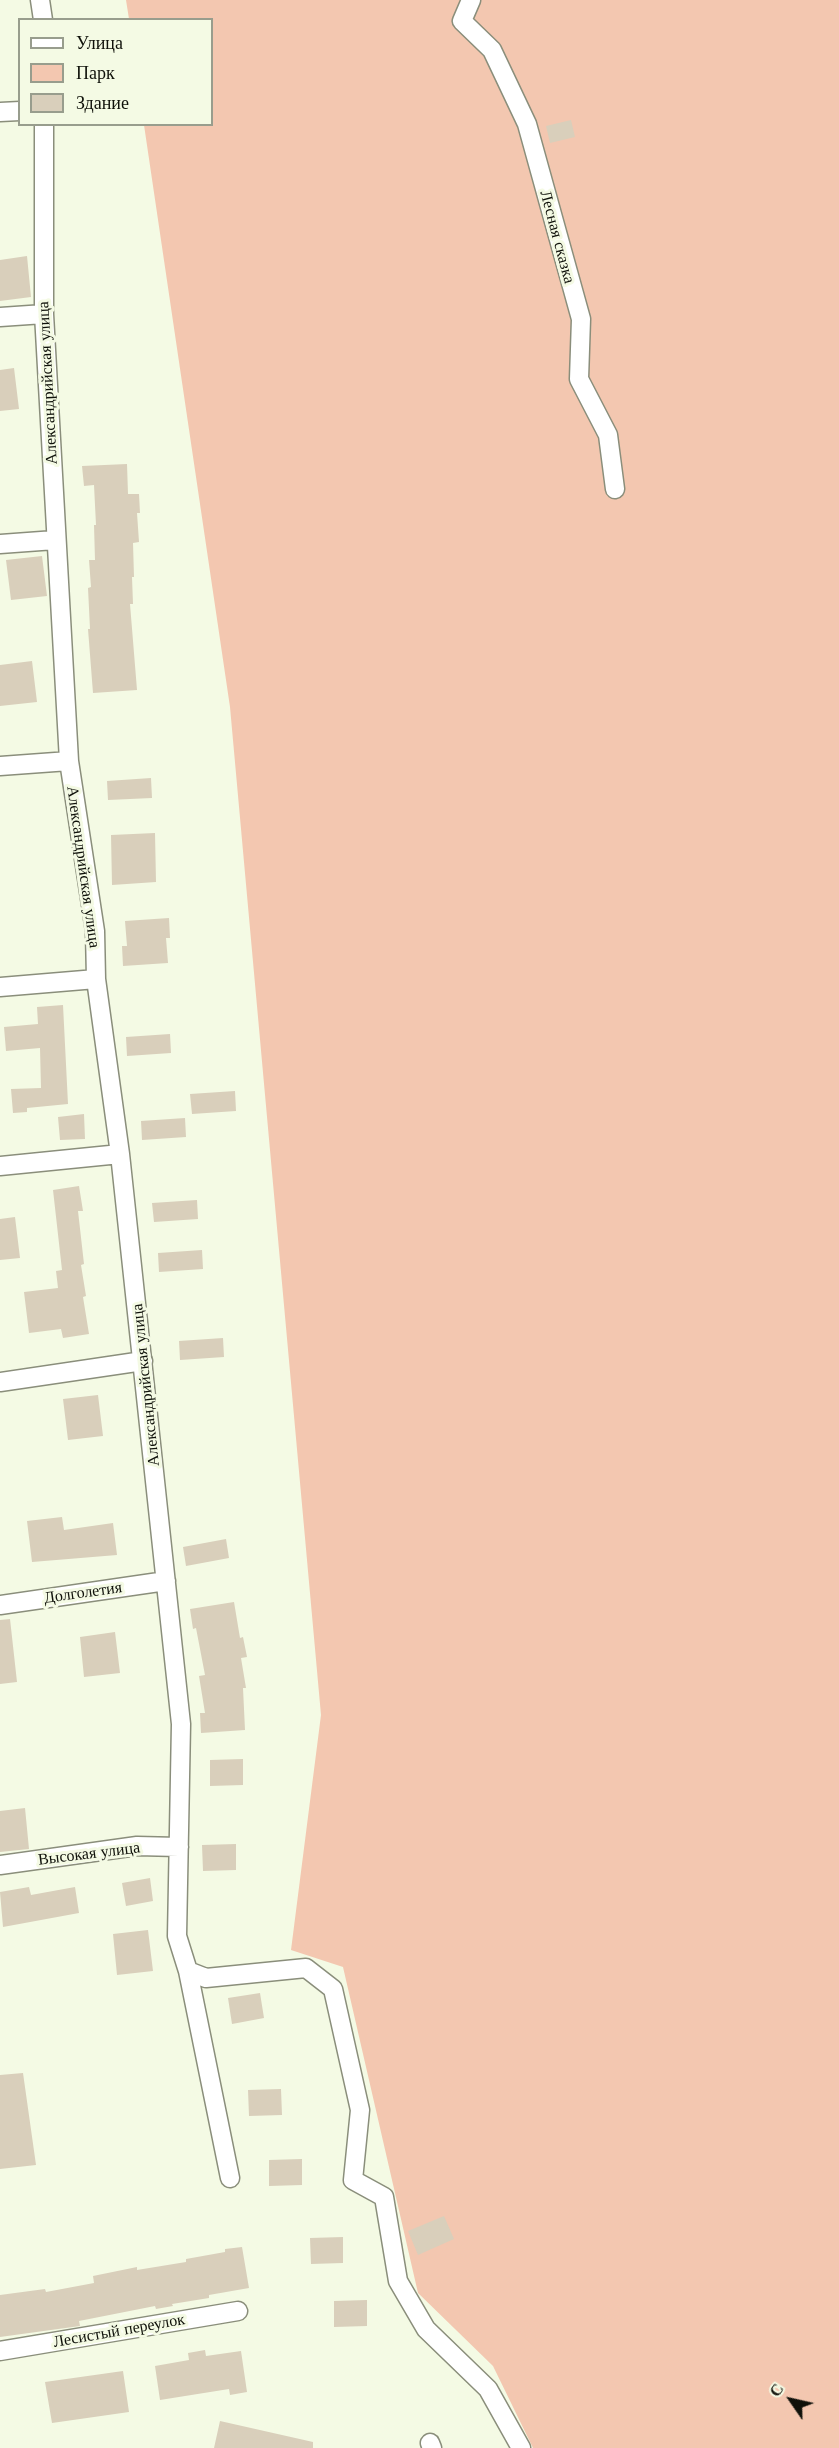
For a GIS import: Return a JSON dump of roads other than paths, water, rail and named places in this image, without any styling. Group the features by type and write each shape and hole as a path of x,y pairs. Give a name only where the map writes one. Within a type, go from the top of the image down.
{"street":[{"path":"40,0 43,18"},
{"name":"Лесная сказка","path":"471,0 462,21 492,50 527,124 581,319 579,378 608,435 615,489"},
{"path":"0,112 18,111"},
{"name":"Александрийская улица","path":"45,126 44,314 69,761 95,931 96,978 120,1154 182,1724 177,1936 188,1971 230,2178"},
{"path":"0,317 44,314"},
{"path":"0,544 56,540"},
{"path":"0,766 69,761"},
{"path":"0,987 96,978"},
{"path":"0,1166 120,1154"},
{"path":"0,1382 143,1361"},
{"name":"Долголетия","path":"0,1605 166,1581"},
{"name":"Высокая улица","path":"0,1865 136,1846 179,1847"},
{"path":"188,1971 206,1978 306,1968 333,1989 360,2109 353,2180 384,2196 399,2281 426,2329 488,2389 520,2448"},
{"name":"Лесистый переулок","path":"0,2351 238,2311"}]}
